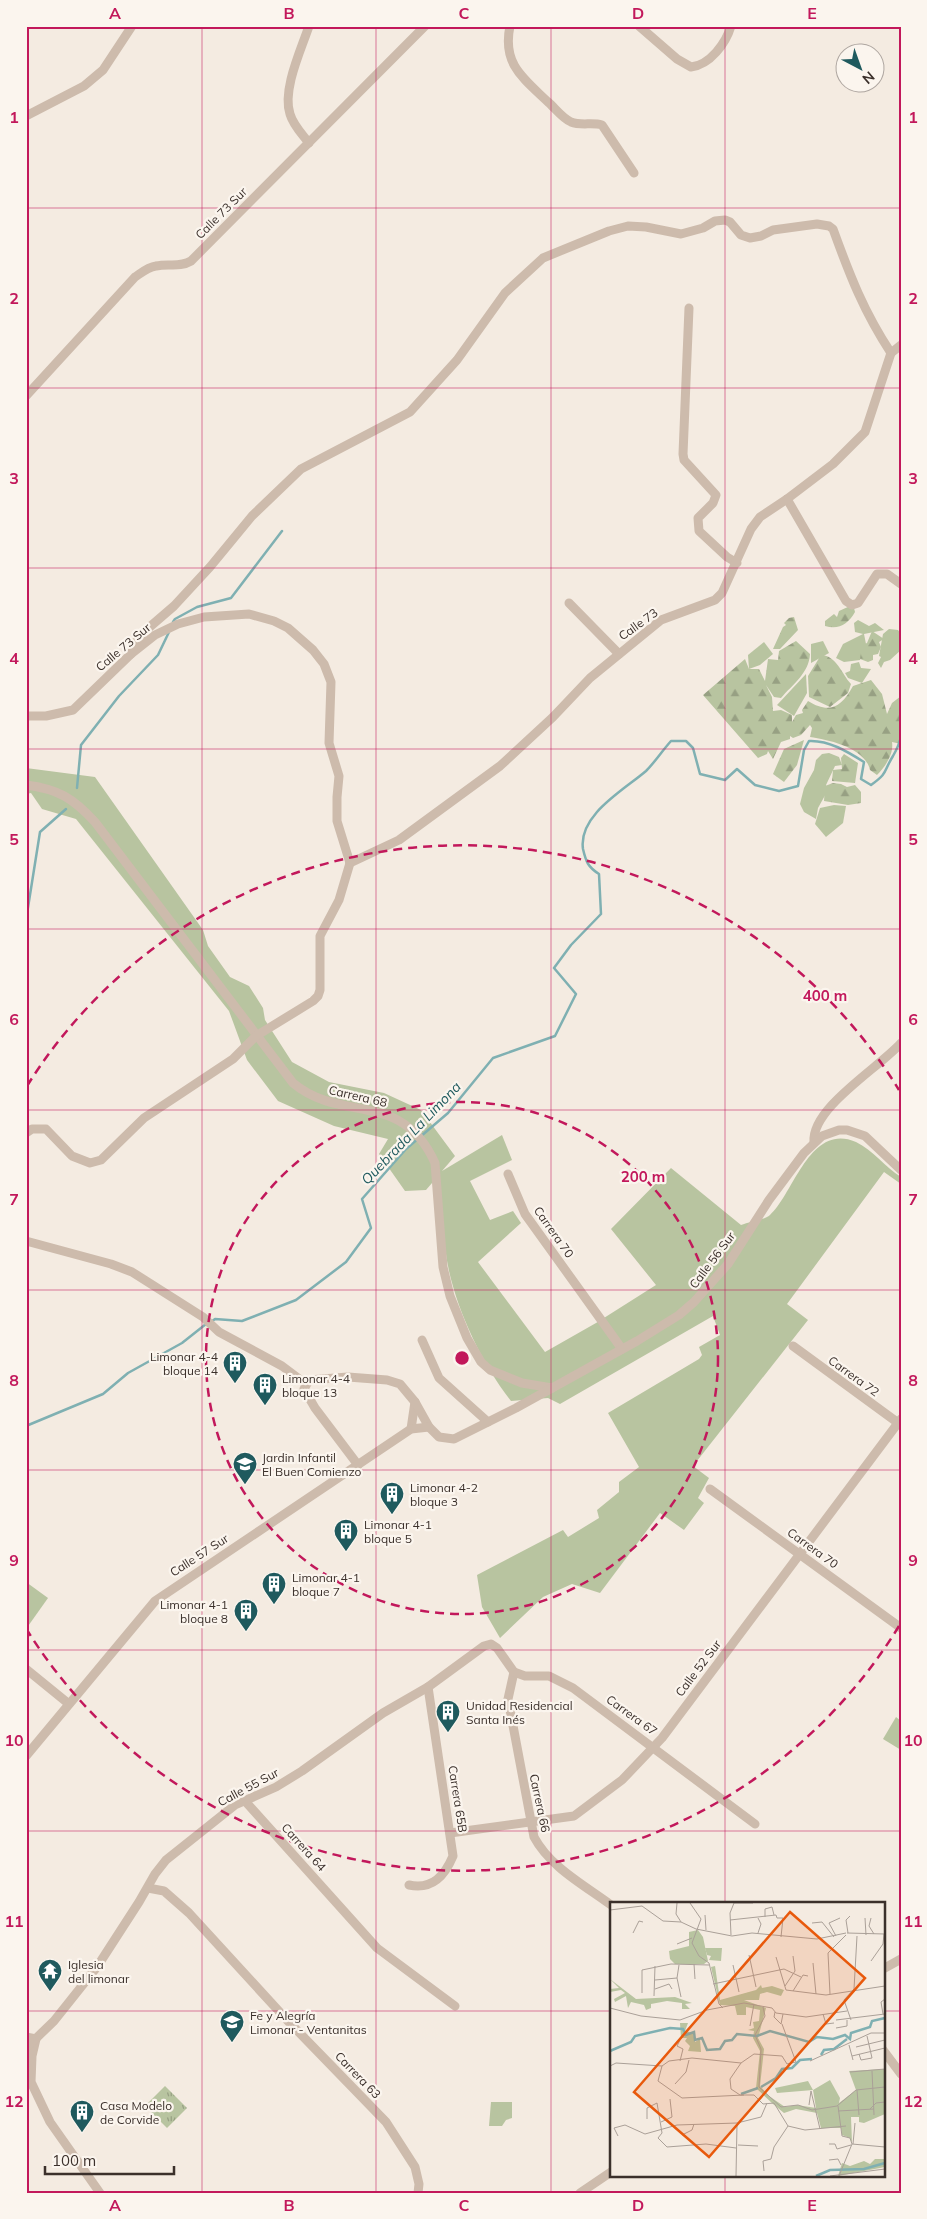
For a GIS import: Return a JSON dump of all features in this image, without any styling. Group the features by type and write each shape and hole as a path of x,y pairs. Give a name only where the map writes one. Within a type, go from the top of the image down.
{"street":[{"path":"26,116 84,86 103,70 132,26"},
{"path":"309,26 288,90 288,104 295,125 309,143"},
{"name":"Calle 73 Sur","path":"26,396 135,277 144,270 156,266 178,266 191,260 425,26"},
{"path":"510,26 508,50 512,64 519,74 566,119 579,124 602,125 634,173"},
{"path":"639,26 677,59 691,67 702,65 707,60 727,37 731,26"},
{"path":"131,654 137,640 145,631 174,606 210,567 252,516 285,483 304,467 410,412 458,360 504,294 549,254 628,226 646,227 680,234 703,228 715,221 725,220 730,222 741,235 750,238 761,236 773,230 817,224 829,226 833,230 858,296 891,353"},
{"path":"690,308 684,460 716,495 713,504 698,518 699,531 727,557 737,563"},
{"name":"Calle 73","path":"350,863 406,836 500,766 553,717 590,678 661,620 715,600 727,586 751,529 760,517 833,464 865,432 891,353 901,344"},
{"path":"787,499 846,601 852,605 858,603 877,574 887,574 901,584"},
{"path":"568,603 619,654"},
{"name":"Calle 73 Sur","path":"26,716 46,716 73,710 131,654 166,628 204,618 249,614 261,616 288,628 304,641 324,664 331,682 329,743 339,776 337,821 350,863"},
{"name":"Carrera 68","path":"26,785 43,787 66,795 82,808 287,1078 304,1092 323,1101 367,1108 399,1121 417,1135 435,1163 443,1267 450,1296 467,1338 481,1362 490,1370 522,1383 552,1388"},
{"path":"26,1132 32,1129 46,1129 72,1156 90,1162 101,1160 144,1118 233,1059 256,1036 318,996 320,936 340,900 350,863"},
{"name":"Calle 56 Sur","path":"429,1427 439,1437 454,1439 622,1349 678,1315 694,1302 728,1264 769,1200 814,1142 813,1136 817,1128 832,1106 846,1090 901,1043"},
{"path":"814,1142 822,1136 839,1130 865,1136 873,1142 892,1164 901,1170"},
{"name":"Carrera 70","path":"508,1174 525,1214 622,1349"},
{"path":"26,1241 111,1264 132,1272 204,1317 212,1326 282,1366 306,1384"},
{"path":"422,1340 439,1378 488,1422"},
{"name":"Carrera 72","path":"792,1346 900,1422"},
{"path":"358,1464 315,1408 304,1389 309,1380 348,1377 387,1380 400,1384 415,1402 429,1427"},
{"path":"411,1429 415,1402"},
{"name":"Calle 52 Sur","path":"450,1833 574,1816 622,1780 654,1747 900,1422"},
{"name":"Calle 57 Sur","path":"26,1756 155,1601 411,1429 429,1427"},
{"name":"Carrera 70","path":"710,1489 901,1628"},
{"name":"Calle 55 Sur","path":"26,2048 31,2038 54,2021 98,1967 155,1874 166,1860 215,1819 244,1801 276,1787 295,1775 383,1713 428,1687 484,1646 491,1644 497,1648 514,1672"},
{"path":"26,1669 69,1704"},
{"name":"Carrera 67","path":"514,1672 525,1676 549,1676 573,1688 755,1824"},
{"name":"Carrera 66","path":"514,1672 508,1700 534,1838 541,1850 552,1861 610,1904"},
{"name":"Carrera 65B","path":"410,1885 426,1886 447,1870 454,1856 428,1687"},
{"name":"Carrera 64","path":"244,1801 345,1910 360,1931 377,1948 455,2006"},
{"name":"Carrera 63","path":"148,1888 164,1891 189,1913 287,2020 386,2122 416,2167 419,2184 418,2193"},
{"path":"884,1968 901,1959"},
{"path":"31,2038 32,2056 29,2081 50,2122 100,2193"},
{"path":"884,2051 901,2074"},
{"path":"580,2193 610,2173"}],"green space":[{"path":"850,606 854,608 855,612 846,623 835,627 825,626 825,621 834,614 837,617 839,611"},
{"path":"794,617 798,630 780,649 773,649 783,627 786,625 784,623 789,618"},
{"path":"858,620 869,626 875,623 884,630 864,634 866,644 860,660 844,662 836,658 843,644 863,634 855,632 854,623"},
{"path":"889,629 898,630 901,634 901,650 890,660 884,662 881,668 878,663 881,657 879,656 883,634"},
{"path":"872,631 884,639 879,642 881,647 878,654 873,655 873,660 868,662 860,659 862,645 867,643"},
{"path":"796,641 810,654 804,673 781,698 774,697 766,685 772,697 773,711 781,710 792,715 792,722 796,715 803,713 802,710 808,701 822,707 834,707 844,699 853,686 871,680 882,694 887,714 892,703 901,696 901,744 892,742 892,751 888,760 877,775 870,770 867,762 861,756 846,746 810,737 812,728 810,725 801,735 793,738 790,736 790,739 781,742 773,759 768,751 767,754 758,758 703,695 745,659 749,669 759,669 765,681 768,659 778,660 779,651"},
{"path":"823,641 829,653 811,663 811,644"},
{"path":"764,642 773,654 760,665 749,669 748,655"},
{"path":"821,655 831,658 851,684 848,693 830,707 809,697 808,676"},
{"path":"859,662 861,668 871,669 862,683 848,678 845,673 850,671 851,664"},
{"path":"806,674 807,693 794,716 777,705"},
{"path":"804,740 797,765 784,782 773,774 784,749"},
{"path":"829,753 839,757 842,765 835,766 826,785 828,790 818,808 816,819 804,812 800,804 804,788 814,770 816,760 822,754"},
{"path":"844,754 858,763 855,783 832,781 833,770 842,769 841,758"},
{"path":"26,768 95,777 203,930 208,946 230,977 249,986 263,1008 265,1020 292,1062 329,1082 384,1093 421,1110 455,1156 442,1171 502,1135 512,1160 470,1181 490,1220 513,1211 521,1223 478,1262 545,1352 596,1323 656,1285 611,1229 671,1168 741,1225 770,1215 779,1205 805,1163 815,1151 827,1142 840,1138 856,1142 868,1149 901,1177 901,1184 884,1172 787,1304 808,1320 693,1466 709,1478 698,1498 704,1503 684,1530 660,1513 600,1593 572,1584 543,1597 500,1638 482,1607 477,1575 563,1530 568,1537 599,1518 597,1510 619,1492 619,1482 639,1467 608,1413 699,1359 702,1355 699,1347 720,1335 713,1316 560,1404 548,1398 511,1401 491,1372 473,1339 453,1288 447,1259 438,1176 426,1190 405,1191 379,1154 388,1139 334,1126 278,1101 247,1060 229,1011 76,819 42,809 31,793 26,794"},
{"path":"833,783 847,787 855,785 861,792 861,803 848,805 824,801 825,786"},
{"path":"834,805 846,806 843,823 826,837 815,824 820,808"},
{"path":"26,1582 48,1598 26,1629"},
{"path":"896,1717 901,1721 901,1750 883,1739"},
{"path":"165,2086 187,2108 167,2128 145,2106"},
{"path":"491,2102 512,2102 512,2118 506,2120 502,2126 489,2126"}],"waterway":[{"path":"173,622 197,607 231,598 282,531"},
{"path":"77,788 81,745 119,696 158,655 169,632"},
{"name":"Quebrada La Limona","path":"211,1322 215,1319 242,1321 296,1300 346,1262 371,1228 362,1199 406,1149 448,1113 493,1058 555,1036 576,994 554,968 571,945 601,914 599,874 588,864 583,849 583,837 588,825 604,804 646,771 671,741 686,741 693,748 700,774 725,780 737,769 755,785 779,791 798,786 804,750 809,741 824,742 864,762 861,779 871,785 885,772 901,737"},
{"path":"26,920 40,832 66,809"},
{"name":"Quebrada La Limona","path":"26,1426 103,1394 128,1373 182,1343 206,1324"}],"place":[{"name":"Limonar 4-4 bloque 14","path":"235,1384"},
{"name":"Limonar 4-4 bloque 13","path":"265,1406"},
{"name":"Jardin Infantil El Buen Comienzo","path":"245,1485"},
{"name":"Limonar 4-2 bloque 3","path":"392,1515"},
{"name":"Limonar 4-1 bloque 5","path":"346,1552"},
{"name":"Limonar 4-1 bloque 7","path":"274,1605"},
{"name":"Limonar 4-1 bloque 8","path":"246,1632"},
{"name":"Unidad Residencial Santa Inés","path":"448,1733"},
{"name":"Iglesia del limonar","path":"50,1992"},
{"name":"Fe y Alegría Limonar - Ventanitas","path":"232,2043"},
{"name":"Casa Modelo de Corvide","path":"82,2133"}]}
